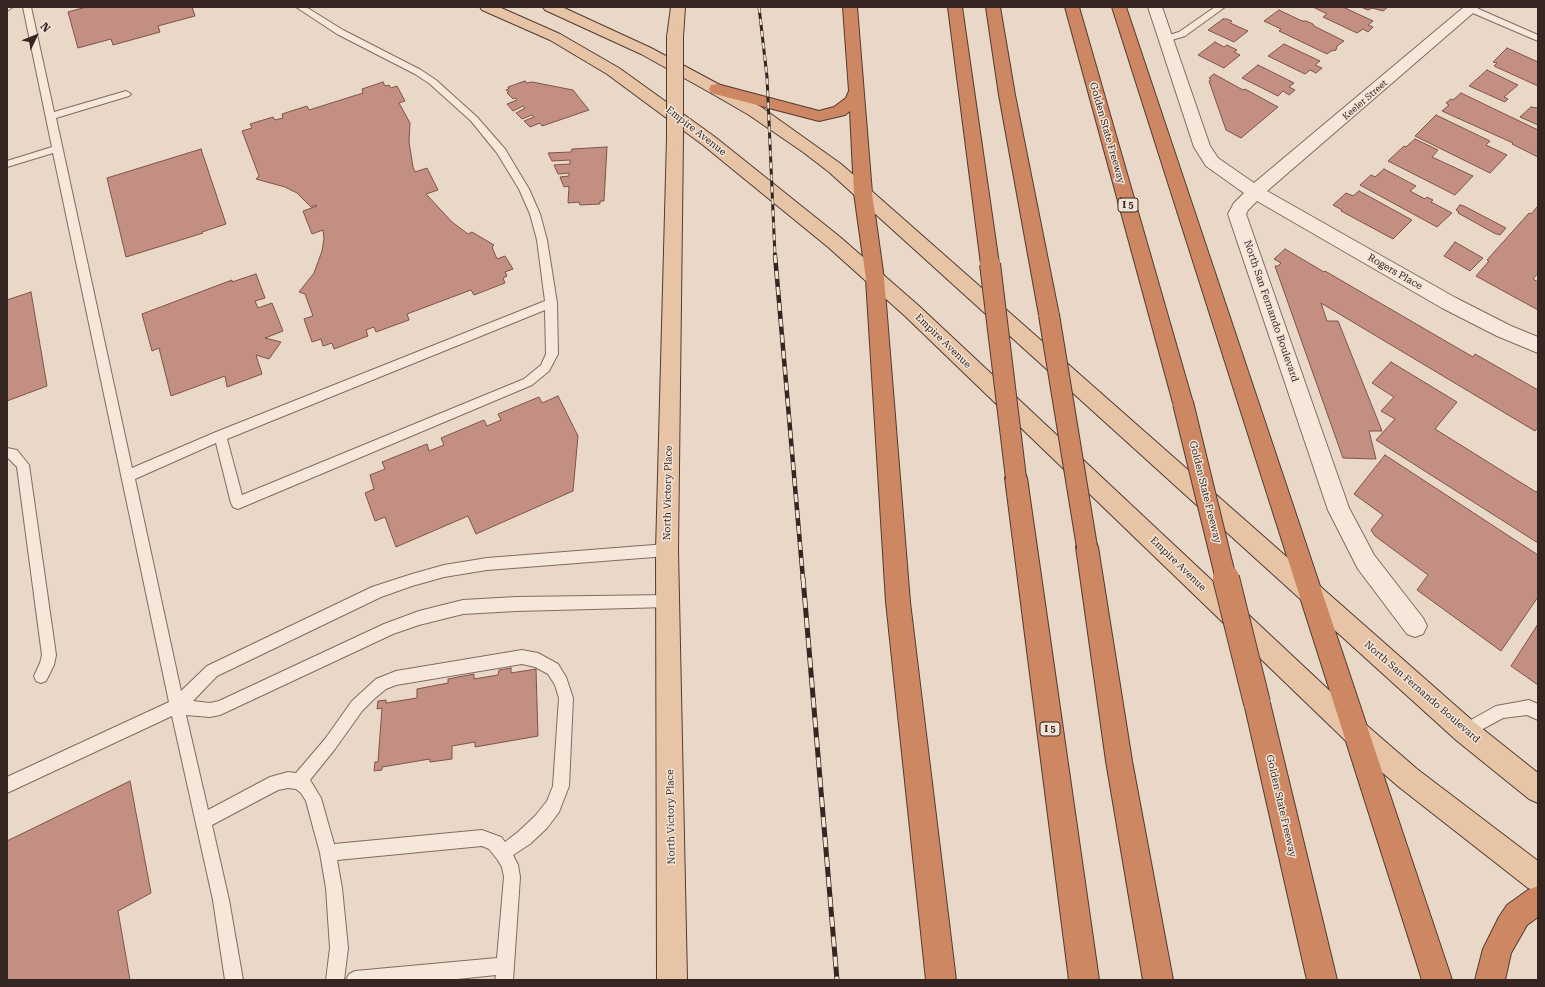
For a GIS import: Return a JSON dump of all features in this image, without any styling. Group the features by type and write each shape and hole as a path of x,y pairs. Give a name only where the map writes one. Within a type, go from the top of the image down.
{"highway":[{"path":"850,7 863,193 875,279 898,602 942,980"},
{"name":"I 5","path":"955,7 990,264 1016,478 1084,980"},
{"path":"993,7 1009,102 1049,314 1087,547 1119,761 1158,980"},
{"name":"Golden State Freeway","path":"1072,7 1183,404 1257,703 1322,980"},
{"path":"1119,7 1355,732 1438,980"},
{"path":"717,88 819,116 839,111 847,106 853,100 857,91"},
{"path":"1490,980 1497,949 1509,927 1517,915 1538,900"}],"main road":[{"name":"Empire Avenue","path":"487,7 555,37 586,54 656,101 777,195 912,311 1355,732"},
{"path":"550,7 646,52 717,88 755,110 809,148 863,193 1309,591"},
{"name":"North Victory Place","path":"672,980 667,550 675,138 675,37 678,7"},
{"name":"North San Fernando Boulevard","path":"1309,591 1465,730 1538,790"},
{"path":"1355,732 1408,778 1538,878"}],"street":[{"path":"1155,7 1202,147 1212,162 1255,192"},
{"name":"Keeler Street","path":"1255,192 1472,8"},
{"name":"Rogers Place","path":"1255,192 1449,303 1504,331 1538,345"},
{"name":"North San Fernando Boulevard","path":"1255,192 1240,207 1238,214 1339,510 1366,562 1415,626"}],"lane":[{"path":"27,7 127,476 221,900 234,980"},
{"path":"220,436 238,503 528,382 545,368 552,354 551,303 542,240 534,214 514,169 487,134 455,100 418,72 340,32 300,7"},
{"path":"1165,39 1182,34 1221,7"},
{"path":"1472,8 1538,38"},
{"path":"50,116 126,94"},
{"path":"7,164 57,149"},
{"path":"127,476 220,436 551,303"},
{"path":"7,453 13,454 23,465 49,655 47,665 41,676"},
{"path":"7,786 177,706 212,671 377,592 444,571 487,564 667,550"},
{"path":"177,706 210,710 220,708 389,629 420,618 462,607 516,604 668,601"},
{"path":"299,781 330,744 357,706 381,684 396,678 522,657 538,660 553,669 561,682 566,698 561,786 553,806 541,822 524,838 503,853"},
{"path":"1465,730 1501,711 1529,706 1538,713"},
{"path":"203,821 276,783 288,780 299,781 307,787 313,798 328,853 334,888 339,948 335,980"},
{"path":"328,853 482,838 494,843 503,853 510,865 512,877 504,973 355,980"}],"building":[{"path":"86,7 192,7 195,16 158,26 160,32 113,45 111,39 78,48 68,12"},
{"path":"1313,7 1343,7 1373,21 1368,25 1373,27 1368,32 1363,29 1357,33 1323,17 1327,14"},
{"path":"1361,7 1388,7 1383,11 1372,8 1368,10"},
{"path":"1279,10 1302,21 1313,24 1314,26 1344,41 1337,46 1336,50 1327,54 1279,31 1281,29 1264,21"},
{"path":"1223,19 1232,21 1230,23 1248,31 1234,42 1208,30"},
{"path":"1215,42 1224,47 1227,45 1237,50 1234,52 1240,55 1224,68 1198,55"},
{"path":"1284,44 1320,61 1315,65 1322,68 1316,73 1310,70 1305,74 1268,56"},
{"path":"1507,48 1538,62 1538,86 1494,66 1497,63 1493,62"},
{"path":"1258,65 1294,83 1289,87 1295,90 1289,95 1283,91 1278,96 1242,78"},
{"path":"1487,70 1518,85 1504,97 1508,99 1505,102 1469,86"},
{"path":"1214,74 1278,107 1241,138 1226,130 1209,81 1211,80 1209,78"},
{"path":"525,81 526,83 532,82 573,90 589,110 542,126 540,123 530,127 524,121 534,117 532,115 522,119 516,113 525,108 523,106 513,111 507,104 517,100 515,98 513,99 507,93 509,92 506,90 509,89 508,87"},
{"path":"383,82 385,86 389,85 391,88 397,86 405,101 399,103 410,123 409,142 413,167 415,172 427,168 438,190 426,194 452,222 468,234 472,232 494,245 492,247 497,259 505,256 513,269 505,272 507,276 503,278 505,283 474,295 471,290 407,314 409,320 376,332 374,327 366,330 368,336 334,349 332,343 323,346 321,339 312,342 304,319 313,316 305,294 299,292 314,273 322,251 324,238 323,230 312,234 303,211 317,206 315,205 311,207 297,193 285,187 256,179 259,176 242,131 252,128 250,124 273,117 275,120 283,118 282,114 307,106 309,110 363,93 362,89"},
{"path":"1461,93 1538,130 1538,157 1512,144 1513,143 1442,111 1449,105 1446,103 1451,99 1453,100"},
{"path":"1531,107 1538,108 1538,125 1520,117"},
{"path":"1436,115 1490,141 1486,145 1507,155 1490,173 1415,136"},
{"path":"1415,139 1438,150 1432,157 1473,176 1455,195 1388,161 1404,146 1406,147"},
{"path":"607,147 604,201 600,201 600,204 580,205 579,202 568,203 569,186 564,187 560,177 569,176 569,173 558,174 554,165 570,164 570,160 552,161 548,153 571,152 572,149"},
{"path":"201,149 226,224 202,232 203,233 126,257 107,178"},
{"path":"1384,169 1416,186 1410,191 1425,199 1427,197 1433,200 1431,202 1452,213 1437,227 1360,185 1371,175 1375,177"},
{"path":"1359,191 1412,220 1393,239 1341,211 1342,210 1333,205 1346,193 1353,196"},
{"path":"1460,205 1506,228 1500,235 1494,233 1458,213 1459,212 1456,210"},
{"path":"1538,206 1538,273 1533,279 1538,282 1538,310 1476,276 1489,261 1487,260 1529,213 1531,214"},
{"path":"1455,242 1483,258 1470,271 1444,256"},
{"path":"1285,249 1473,357 1475,354 1538,390 1538,427 1535,431 1321,303 1327,321 1338,321 1382,431 1369,431 1376,459 1343,458 1275,266 1278,266 1281,263 1274,259"},
{"path":"256,274 265,298 255,301 258,308 272,303 283,331 265,338 281,342 269,359 256,355 262,374 227,387 225,376 171,396 159,348 152,351 142,314 232,280 232,282"},
{"path":"31,292 47,386 7,401 7,300"},
{"path":"1391,362 1457,402 1435,429 1536,492 1538,490 1538,543 1376,440 1395,419 1381,411 1394,397 1372,383"},
{"path":"558,396 578,436 573,491 476,534 468,516 396,547 385,517 375,521 365,493 374,489 370,475 385,469 382,462 427,444 429,451 444,445 441,438 484,420 487,426 501,420 498,414 539,397 542,403"},
{"path":"1385,455 1538,555 1538,597 1501,651 1417,590 1428,575 1375,536 1371,530 1383,515 1354,494"},
{"path":"1538,624 1538,685 1511,666"},
{"path":"511,668 511,673 536,669 538,736 475,747 475,742 452,746 452,759 430,762 430,759 382,767 382,770 374,771 375,762 378,762 382,708 377,709 378,701 386,700 386,703 417,698 417,689 448,683 448,679 474,674 474,679 498,675 499,670"},
{"path":"130,781 151,893 118,911 130,980 7,980 7,841"}],"railway":[{"path":"759,7 767,77 775,256"},
{"path":"775,255 803,579"},
{"path":"803,578 837,980"}]}
